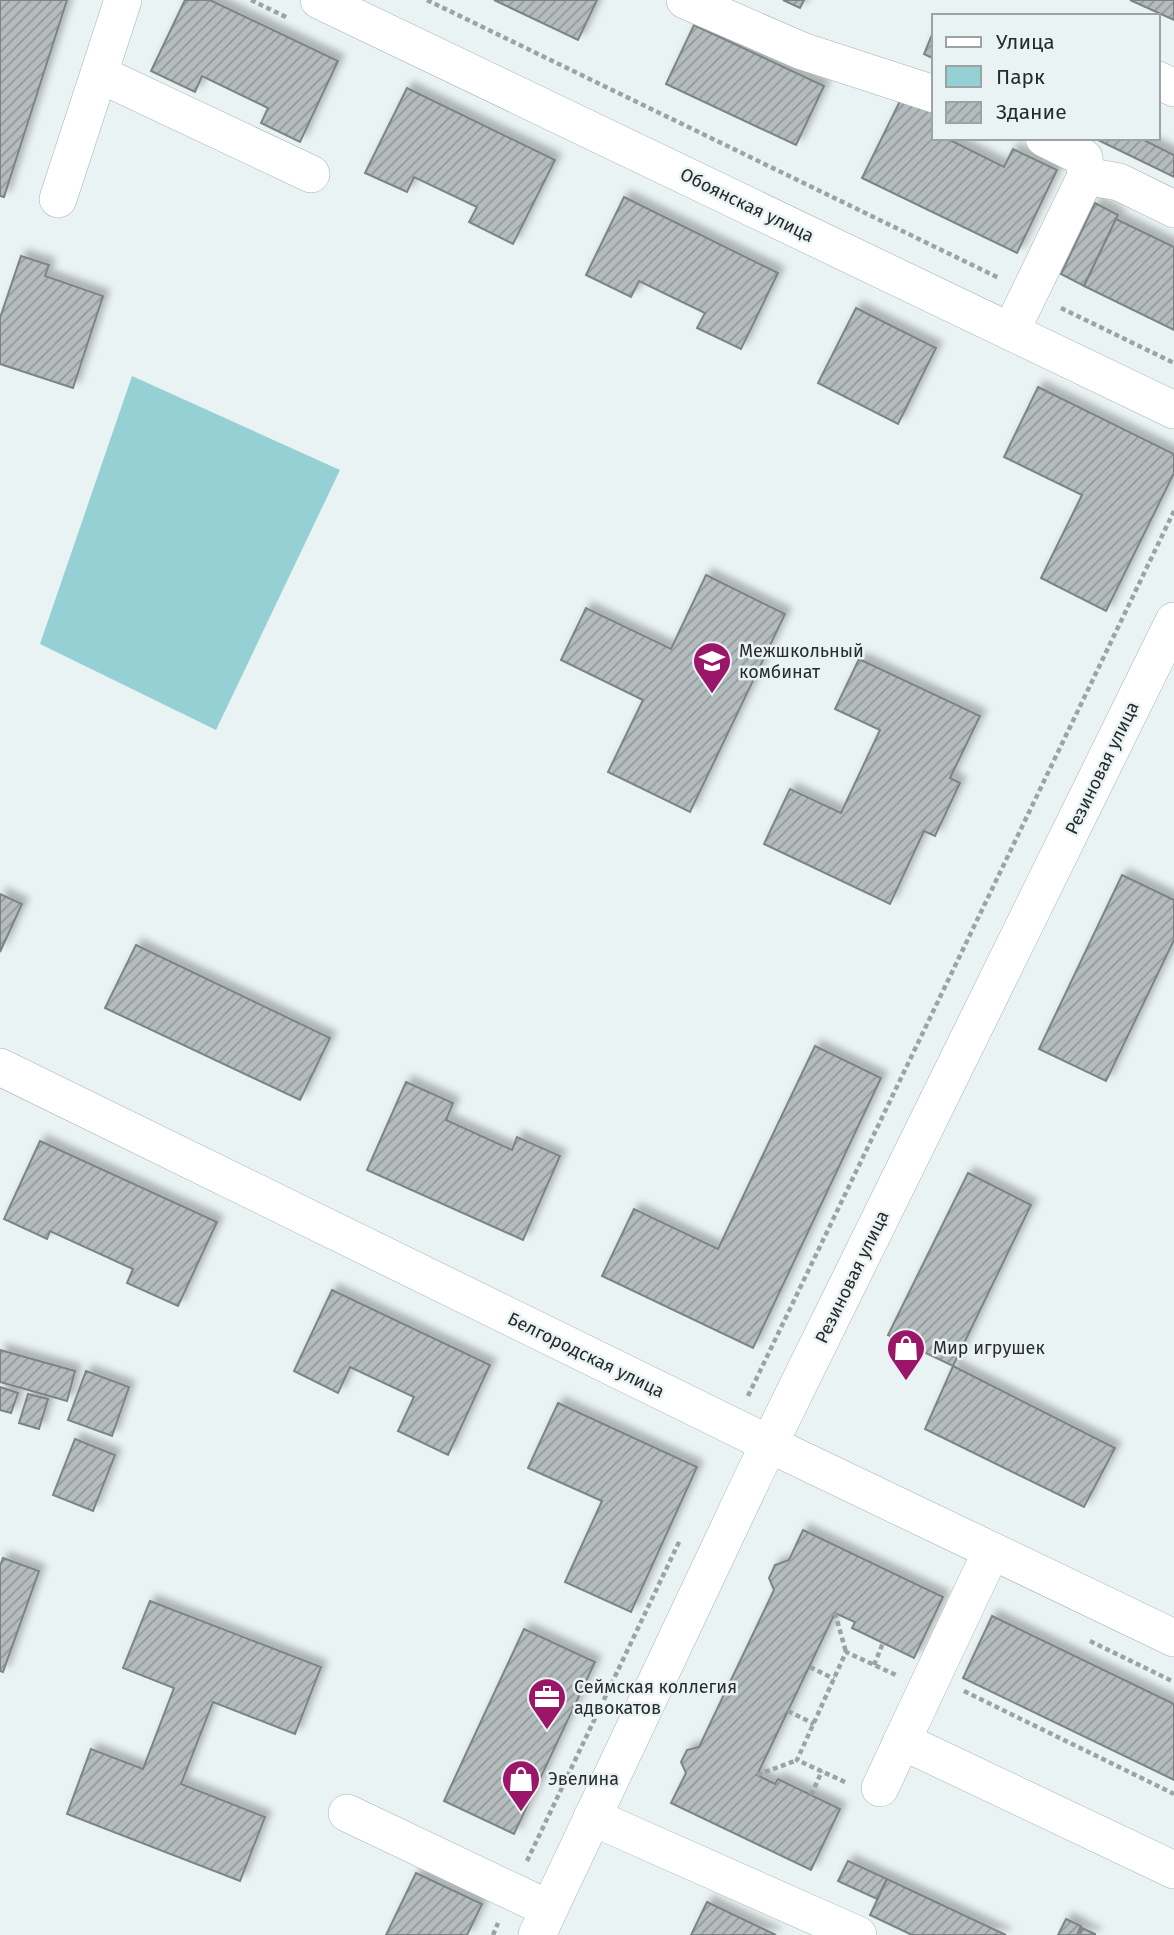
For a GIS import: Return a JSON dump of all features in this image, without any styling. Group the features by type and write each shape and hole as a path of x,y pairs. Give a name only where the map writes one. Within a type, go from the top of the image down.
{"street":[{"path":"58,199 123,0"},
{"name":"Обоянская улица","path":"319,0 359,8 1174,410"},
{"path":"685,0 802,51 932,93"},
{"path":"99,74 311,174"},
{"path":"1011,331 1086,176 1084,158 1048,140"},
{"path":"1086,176 1119,182 1174,208"},
{"name":"Резиновая улица","path":"543,1922 770,1444 1174,621"},
{"name":"Белгородская улица","path":"0,1067 733,1427 1174,1637"},
{"path":"880,1788 991,1552"},
{"path":"902,1741 1174,1870"},
{"path":"346,1813 514,1890 543,1922"},
{"path":"592,1818 858,1935"}],"path":[{"path":"427,0 1174,363"},
{"path":"733,1427 1174,511"},
{"path":"493,1935 683,1533"},
{"path":"757,1775 797,1760 846,1653 835,1613"},
{"path":"874,1665 883,1643"},
{"path":"846,1653 929,1682 1174,1794"},
{"path":"810,1667 834,1679"},
{"path":"788,1711 814,1724"},
{"path":"797,1760 876,1796 880,1788"},
{"path":"811,1795 821,1771"}],"green space":[{"path":"132,376 340,470 216,730 40,644"}],"building":[{"path":"0,0 67,0 4,197 0,196"},
{"path":"185,0 210,0 338,61 300,142 261,123 268,108 202,76 195,92 151,71"},
{"path":"494,0 597,0 578,40"},
{"path":"783,0 804,0 800,8"},
{"path":"1130,0 1174,0 1174,20"},
{"path":"694,25 824,86 796,145 666,84"},
{"path":"932,35 932,58 924,54"},
{"path":"407,88 555,160 513,244 469,222 477,207 414,177 407,192 365,173"},
{"path":"902,97 932,112 932,140 950,140 1004,167 1013,149 1057,170 1017,253 862,178"},
{"path":"1098,140 1144,140 1174,155 1174,177"},
{"path":"624,197 778,273 741,349 697,328 705,313 639,281 631,297 586,275"},
{"path":"1095,203 1118,215 1084,286 1061,274"},
{"path":"1116,219 1174,247 1174,330 1084,286"},
{"path":"21,256 49,265 45,276 103,296 73,388 0,364 0,318"},
{"path":"856,308 936,348 898,424 818,383"},
{"path":"1038,387 1174,454 1174,473 1106,611 1041,578 1082,495 1004,457"},
{"path":"706,575 785,614 690,812 608,772 643,700 561,660 586,608 671,649"},
{"path":"859,659 980,716 950,778 960,783 935,836 924,831 890,904 764,844 790,789 841,813 880,730 835,709"},
{"path":"1122,875 1174,900 1174,940 1106,1081 1039,1049"},
{"path":"0,894 22,904 0,952"},
{"path":"136,945 330,1038 300,1100 105,1008"},
{"path":"815,1046 881,1078 753,1348 602,1276 634,1209 718,1249"},
{"path":"406,1082 453,1103 446,1120 512,1150 517,1137 560,1156 523,1240 367,1170"},
{"path":"40,1141 217,1222 178,1306 127,1283 133,1269 50,1231 47,1239 4,1219"},
{"path":"968,1173 1031,1205 953,1366 888,1335"},
{"path":"332,1290 490,1365 448,1455 398,1431 414,1397 350,1367 338,1393 294,1371"},
{"path":"0,1350 75,1371 67,1401 0,1382"},
{"path":"953,1366 1115,1448 1084,1507 925,1429"},
{"path":"86,1371 129,1387 112,1436 68,1420"},
{"path":"0,1387 18,1393 11,1413 0,1410"},
{"path":"28,1394 48,1399 39,1429 19,1423"},
{"path":"558,1403 697,1467 631,1612 565,1582 602,1501 528,1468"},
{"path":"75,1439 115,1455 93,1511 53,1495"},
{"path":"803,1530 943,1597 914,1658 852,1628 855,1622 835,1613 757,1775 775,1784 778,1779 840,1809 811,1870 671,1803 686,1773 681,1762 687,1750 699,1747 774,1590 769,1578 775,1565 789,1560"},
{"path":"3,1558 39,1571 3,1672 0,1671 0,1566"},
{"path":"150,1601 321,1667 295,1734 213,1702 181,1784 265,1817 240,1881 67,1814 91,1749 143,1769 174,1688 123,1668"},
{"path":"992,1616 1174,1704 1174,1780 963,1678"},
{"path":"524,1629 595,1662 514,1834 444,1801"},
{"path":"848,1861 887,1879 877,1899 838,1881"},
{"path":"416,1873 482,1904 467,1935 386,1935"},
{"path":"887,1879 1006,1935 912,1935 870,1915"},
{"path":"707,1902 776,1935 691,1935"},
{"path":"1066,1919 1081,1926 1077,1935 1058,1935"},
{"path":"1082,1928 1095,1934 1095,1935 1079,1935"}],"place":[{"name":"Межшкольный комбинат","path":"712,695"},
{"name":"Мир игрушек","path":"906,1382"},
{"name":"Сеймская коллегия адвокатов","path":"547,1731"},
{"name":"Эвелина","path":"521,1813"}]}
